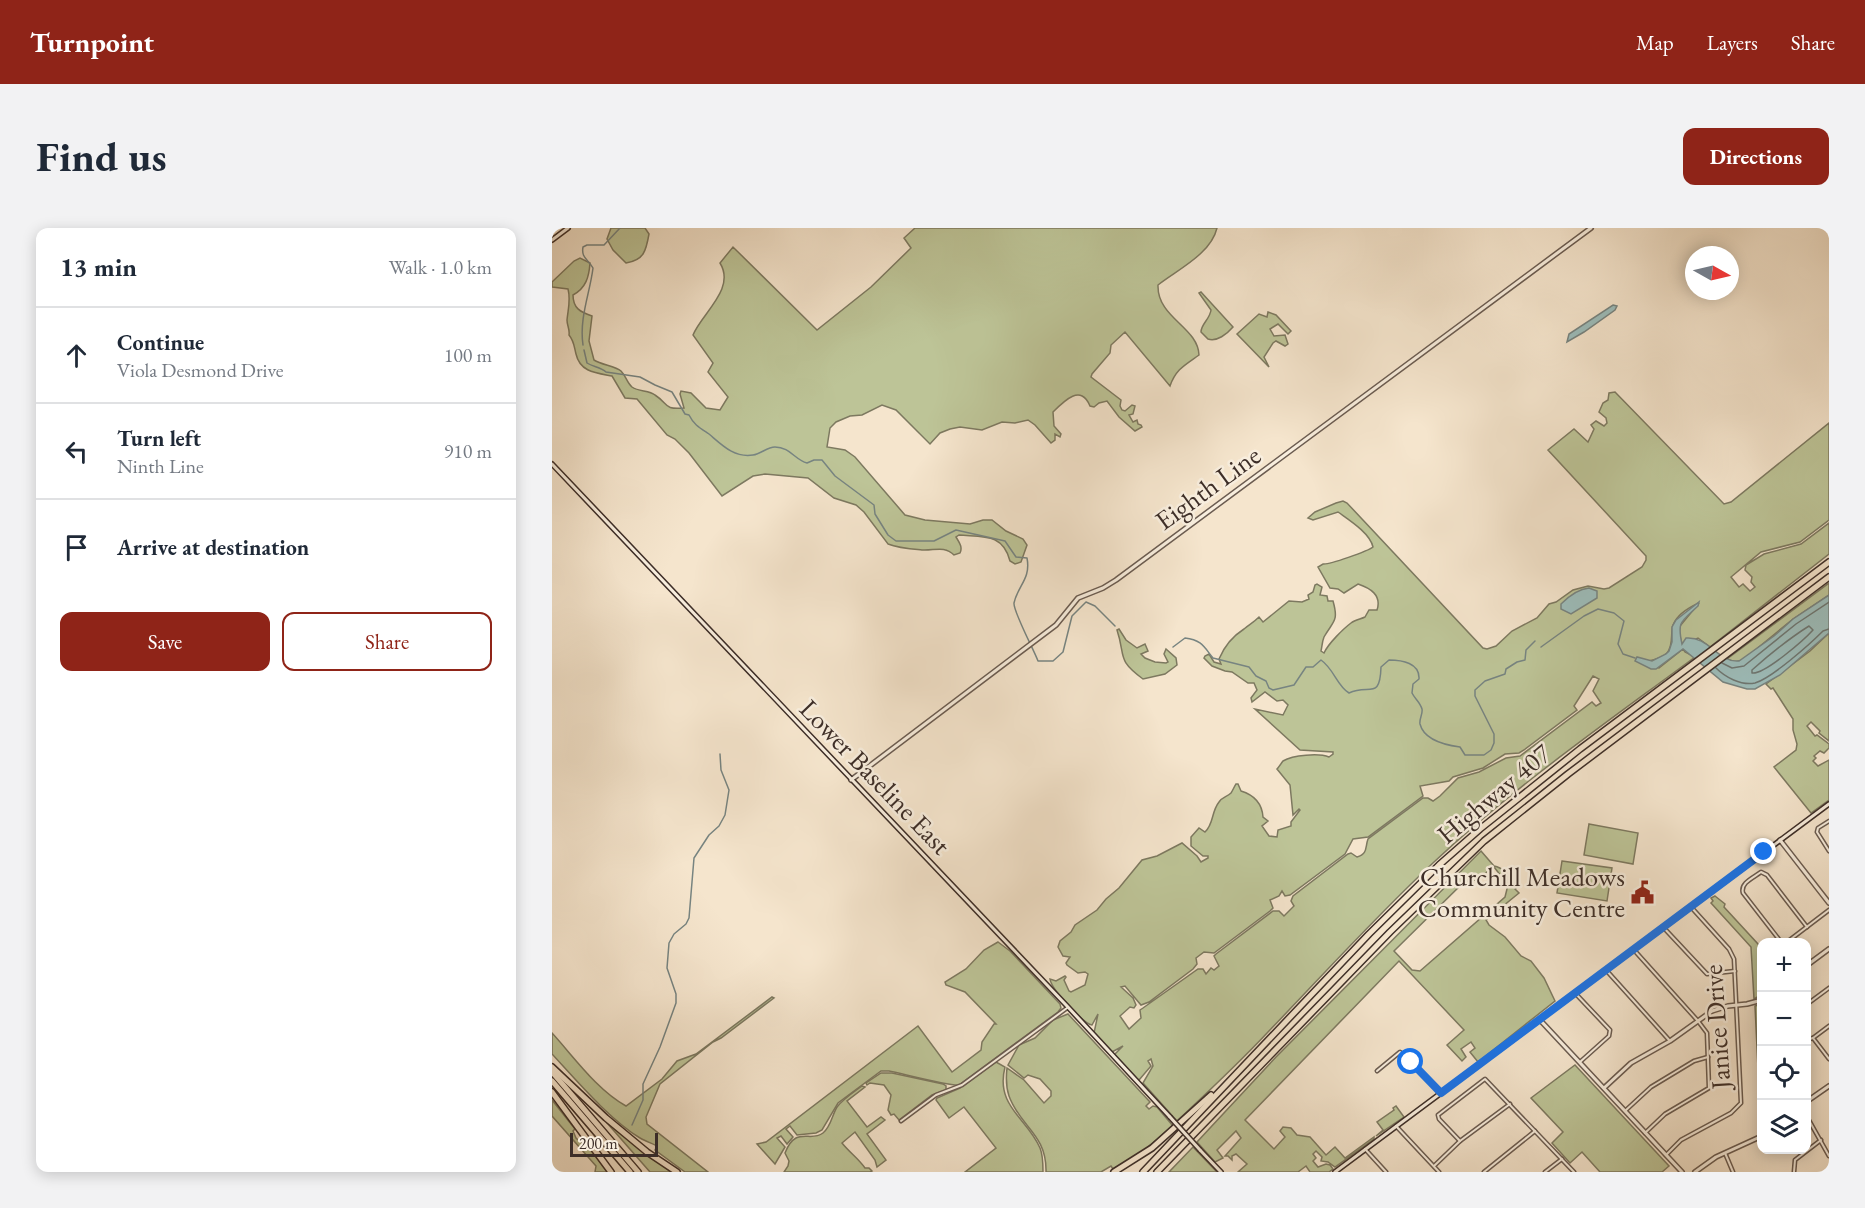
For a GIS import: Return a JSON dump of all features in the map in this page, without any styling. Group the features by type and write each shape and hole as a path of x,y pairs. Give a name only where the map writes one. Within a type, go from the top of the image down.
{"highway":[{"name":"Highway 407","path":"1143,1172 1369,934 1448,858 1533,785 1829,562"},
{"name":"Highway 407","path":"1159,1172 1390,932 1484,841 1568,774 1829,577"},
{"path":"552,1067 606,1118 647,1152 677,1172"},
{"path":"552,1072 639,1172"},
{"path":"552,1081 630,1172"},
{"path":"1113,1172 1152,1148 1220,1090"},
{"path":"552,1092 613,1172"}],"main road":[{"path":"552,240 568,228"},
{"name":"Eighth Line","path":"851,780 1033,643 1061,620 1078,598 1116,580 1591,228"},
{"name":"Lower Baseline East","path":"552,464 1068,1007 1221,1172"},
{"path":"1336,1172 1829,804"},
{"path":"1780,840 1829,903"},
{"path":"1811,962 1829,949"},
{"path":"1604,1088 1631,1063 1670,1041 1718,1008 1757,1001"},
{"path":"1540,1020 1682,1172"},
{"path":"1809,1100 1829,1086"},
{"path":"1695,1172 1704,1164 1757,1138"}],"street":[{"path":"1829,821 1818,828 1817,832 1829,851"},
{"path":"1778,938 1743,893 1743,885 1761,873 1767,875 1807,927"},
{"name":"Janice Drive","path":"1666,1155 1681,1140 1731,1113 1741,1103 1734,959 1729,949 1691,907"},
{"path":"1792,938 1829,910"},
{"path":"1663,927 1707,974 1735,971"},
{"path":"1634,950 1707,1033 1709,1088 1665,1114 1646,1133"},
{"path":"1606,970 1670,1041"},
{"path":"1811,1001 1829,988"},
{"path":"1575,993 1610,1030 1609,1036 1580,1062"},
{"path":"901,1121 936,1095 962,1085 1068,1007"},
{"path":"1829,1026 1813,1038 1829,1059"},
{"path":"1377,1071 1400,1052 1441,1093"},
{"path":"1625,1111 1651,1087 1694,1061 1708,1057"},
{"path":"1460,1141 1439,1119 1438,1114 1482,1080 1488,1080 1574,1172"},
{"path":"1434,1166 1460,1141 1510,1104"},
{"path":"1811,1123 1829,1155"},
{"path":"1396,1126 1439,1172"},
{"path":"1484,1172 1535,1131"},
{"path":"1794,1172 1793,1163 1796,1159 1821,1140"},
{"path":"1365,1149 1386,1172"},
{"path":"1725,1153 1733,1172"},
{"path":"1545,1172 1562,1159"}],"green space":[{"path":"611,228 645,228 649,234 645,250 637,260 626,263 613,250 607,239"},
{"path":"915,228 1217,228 1214,237 1201,254 1158,285 1159,296 1164,306 1192,337 1199,355 1178,371 1170,386 1125,332 1111,345 1110,353 1092,374 1091,377 1121,400 1122,410 1125,411 1132,405 1135,406 1133,414 1129,415 1133,422 1137,420 1142,427 1135,431 1119,417 1107,401 1094,407 1078,395 1068,399 1053,412 1054,426 1061,434 1060,437 1055,434 1055,440 1051,443 1028,420 1015,423 1002,422 982,430 960,427 950,429 940,433 930,444 896,410 882,405 862,415 850,416 836,422 830,428 827,447 845,450 855,457 905,515 925,520 970,524 992,520 1006,531 1023,539 1027,545 1021,562 1015,564 1010,561 1002,545 991,538 959,535 956,537 961,551 954,555 943,549 913,549 888,544 856,505 834,498 808,478 765,474 753,476 722,496 689,453 675,439 667,435 637,399 625,398 612,376 590,371 581,365 569,335 568,289 552,287 552,282 574,261 580,258 590,263 586,282 573,295 578,309 592,316 589,341 594,360 618,369 632,387 653,393 669,407 684,408 681,391 691,393 706,408 720,410 728,397 708,372 713,363 693,335 721,291 724,273 720,263 733,247 817,330 871,287 911,248 904,238"},
{"path":"1201,292 1233,327 1225,335 1211,340 1201,332 1211,310 1199,293"},
{"path":"1268,312 1276,315 1291,331 1288,334 1278,324 1270,329 1274,336 1285,335 1288,344 1285,346 1276,341 1273,343 1264,357 1269,367 1237,334 1259,314 1267,317"},
{"path":"1615,392 1724,504 1731,502 1829,423 1829,520 1800,542 1761,552 1731,577 1739,587 1743,584 1750,591 1755,587 1751,582 1752,577 1745,570 1746,565 1764,554 1801,544 1829,523 1829,554 1710,647 1698,638 1682,645 1680,626 1699,603 1681,615 1673,625 1667,653 1658,659 1640,663 1659,668 1683,649 1695,657 1562,756 1465,834 1391,903 1246,1055 1177,1121 1143,1083 1153,1066 1151,1059 1148,1061 1151,1066 1139,1080 1137,1079 1114,1055 1123,1046 1112,1052 1094,1033 1098,1014 1092,1025 1088,1023 1075,1013 1062,998 1050,979 1056,981 1065,976 1064,980 1071,992 1085,985 1088,974 1078,973 1067,965 1070,957 1063,956 1058,947 1060,941 1071,932 1075,925 1097,910 1142,860 1157,856 1182,843 1201,862 1208,858 1191,846 1191,837 1199,828 1205,832 1208,829 1216,806 1231,793 1236,784 1241,791 1256,800 1263,817 1268,821 1262,826 1269,836 1277,837 1278,830 1291,826 1291,822 1300,810 1293,815 1290,785 1277,769 1283,761 1293,757 1313,755 1329,757 1333,754 1333,752 1300,750 1255,709 1283,715 1288,705 1283,700 1277,701 1265,692 1252,702 1251,698 1257,690 1254,683 1248,683 1232,672 1212,666 1204,658 1205,656 1209,654 1214,662 1221,664 1219,659 1221,655 1236,635 1259,617 1263,622 1289,601 1302,602 1309,599 1308,595 1313,592 1317,584 1322,587 1320,595 1327,596 1328,601 1333,601 1335,613 1334,621 1323,639 1321,651 1324,653 1332,641 1354,621 1365,617 1369,610 1377,610 1378,600 1371,590 1358,584 1344,593 1330,588 1318,567 1373,547 1364,532 1338,512 1313,520 1308,518 1315,512 1343,501 1483,648 1487,649 1496,646 1512,631 1537,618 1549,604 1573,590 1588,586 1609,588 1642,567 1646,556 1548,450 1574,429 1588,442 1594,429 1591,425 1596,421 1604,426 1607,423 1606,418 1599,412 1603,403 1608,400 1609,393","holes":["1593,676 1599,679 1593,691 1601,703 1596,706 1592,702 1520,756 1506,758 1479,772 1458,778 1433,801 1423,798 1368,839 1363,854 1357,857 1351,853 1348,854 1293,896 1291,901 1294,906 1284,916 1279,911 1273,911 1216,954 1214,956 1219,966 1214,970 1211,968 1206,974 1203,969 1198,969 1140,1010 1141,1018 1129,1029 1120,1016 1136,1005 1133,998 1121,987 1125,986 1141,1005 1149,1002 1193,969 1197,964 1196,958 1204,952 1214,953 1270,911 1273,908 1270,900 1279,896 1282,891 1285,896 1290,895 1345,854 1353,839 1368,837 1423,796 1420,786 1449,781 1453,777 1483,768 1505,754 1519,753 1577,710 1574,706"]},
{"path":"1829,583 1829,595 1793,619 1743,660 1735,662 1727,659"},
{"path":"1119,629 1126,640 1137,648 1145,644 1148,651 1141,654 1145,658 1166,663 1168,662 1164,654 1166,649 1176,658 1177,665 1165,674 1143,679 1125,662 1117,630"},
{"path":"1829,633 1829,741 1811,722 1807,726 1815,736 1817,735 1829,744 1829,748 1824,753 1820,751 1814,756 1816,758 1813,761 1818,766 1829,760 1829,800 1811,813 1774,767 1796,750 1797,744 1793,719 1773,688 1771,689 1766,684 1810,651"},
{"path":"1589,824 1638,833 1633,864 1584,855"},
{"path":"1481,851 1494,866 1505,871 1518,886 1515,889 1519,893 1486,920 1521,956 1531,961 1544,978 1555,1001 1478,1062 1470,1052 1475,1048 1471,1042 1461,1049 1466,1057 1462,1061 1447,1045 1464,1030 1399,961 1245,1120 1274,1149 1285,1137 1280,1131 1283,1127 1291,1128 1297,1135 1310,1137 1326,1155 1335,1147 1345,1158 1374,1137 1335,1167 1328,1162 1321,1161 1322,1157 1316,1151 1313,1154 1316,1158 1313,1161 1318,1167 1330,1165 1333,1169 1329,1172 1310,1172 1306,1166 1298,1172 1238,1172 1247,1164 1236,1154 1232,1156 1232,1160 1225,1156 1241,1138 1236,1131 1217,1150 1223,1158 1215,1162 1197,1142 1276,1057","holes":["1494,867 1508,885 1505,897 1420,971 1412,970 1394,951 1464,882 1476,880"]},
{"path":"1562,861 1612,868 1607,901 1557,893"},
{"path":"1715,896 1725,904 1724,907 1757,943 1757,997 1754,999 1751,947 1711,903 1713,901 1711,898"},
{"path":"998,942 1010,951 1060,1004 1061,1008 1058,1012 959,1085 881,1071 838,1103 822,1130 797,1135 790,1126 786,1129 793,1137 787,1144 781,1136 777,1138 785,1147 775,1164 757,1144 766,1142 918,1026 952,1072 981,1050 982,1042 996,1024 965,992 946,985 945,982 966,969 984,950"},
{"path":"772,997 774,998 660,1084 646,1117 647,1124 708,1172 685,1172 655,1150 657,1146 642,1139 617,1121 552,1054 552,1033 605,1091 626,1106 662,1079 677,1061 696,1054"},
{"path":"1757,1005 1757,1048 1755,1006"},
{"path":"1068,1014 1150,1102 1146,1106 1149,1109 1153,1106 1157,1107 1173,1126 1137,1156 1113,1169 1111,1166 1101,1172 1046,1172 1045,1159 1038,1139 1014,1107 1007,1089 1007,1068 1024,1080 1044,1103 1051,1096 1051,1091 1040,1079 1028,1075 1024,1078 1008,1065 1019,1045 1035,1038 1053,1020"},
{"path":"996,1062 1005,1067 1004,1092 1008,1102 1040,1148 1043,1172 965,1172 996,1148 964,1107 949,1118 936,1100 960,1088"},
{"path":"1575,1065 1669,1166 1662,1172 1600,1172 1582,1152 1570,1163 1552,1143 1563,1132 1531,1098"},
{"path":"881,1073 892,1073 943,1084 946,1090 932,1095 899,1120 888,1110 891,1095 884,1085 870,1083 867,1085 866,1083"},
{"path":"862,1086 865,1087 847,1101 867,1127 881,1117 885,1120 867,1134 886,1160 877,1167 875,1160 855,1132 842,1143 865,1168 872,1171 784,1172 789,1161 785,1153 794,1139 803,1136 818,1136 823,1133 828,1128 837,1107"},
{"path":"552,1100 575,1129 573,1131 576,1138 586,1147 588,1146 608,1172 595,1172 596,1166 552,1116"},
{"path":"1396,1106 1404,1117 1376,1136 1383,1130 1377,1122"},
{"path":"608,1124 611,1125 671,1172 650,1172"},
{"path":"1193,1147 1217,1172 1169,1172"}],"water":[{"path":"1613,305 1617,306 1615,310 1567,342 1569,334"},
{"path":"1589,588 1597,591 1597,598 1571,614 1561,609 1561,604 1570,596"},
{"path":"1829,595 1829,633 1780,675 1755,689 1723,682 1683,649 1656,669 1635,661 1637,657 1652,661 1666,654 1672,642 1672,627 1676,620 1699,602 1680,626 1682,644 1686,638 1694,638 1725,658 1739,661 1793,619"}],"waterway":[{"path":"583,345 584,315 593,268 584,256 583,247 604,245 620,228"},
{"path":"584,350 589,364 606,372 640,377 672,392 685,414 689,415 697,426 734,453 753,455 775,447 785,449 807,463 822,460 835,476 874,505 875,514 888,535 896,541 934,541 956,530 1005,541 1016,557 1027,558 1026,577 1014,603 1038,661 1053,661 1063,652 1072,616 1086,602 1095,606 1115,626"},
{"path":"1541,647 1584,616 1598,609 1614,613 1624,621 1618,644 1623,654 1635,658"},
{"path":"1173,647 1185,638 1195,640 1213,658 1249,667 1273,690 1294,685 1306,667 1313,667 1321,660 1349,693 1372,689 1379,684 1381,667 1389,660 1404,662 1417,669 1419,674 1419,679 1413,684 1412,693 1422,709 1420,720 1422,730 1430,738 1460,747 1465,755 1484,755 1491,750 1494,734 1475,696 1475,690 1485,681 1505,674 1506,669 1525,660 1526,650 1535,641"},
{"path":"632,1125 643,1100 643,1084 676,1003 676,994 667,968 669,943 689,918 694,858 725,815 729,790 721,770 720,754"}],"place":[{"name":"Churchill Meadows Community Centre","path":"1643,893"}],"route":[{"path":"1411,1062 1441,1093 1764,852"}]}
